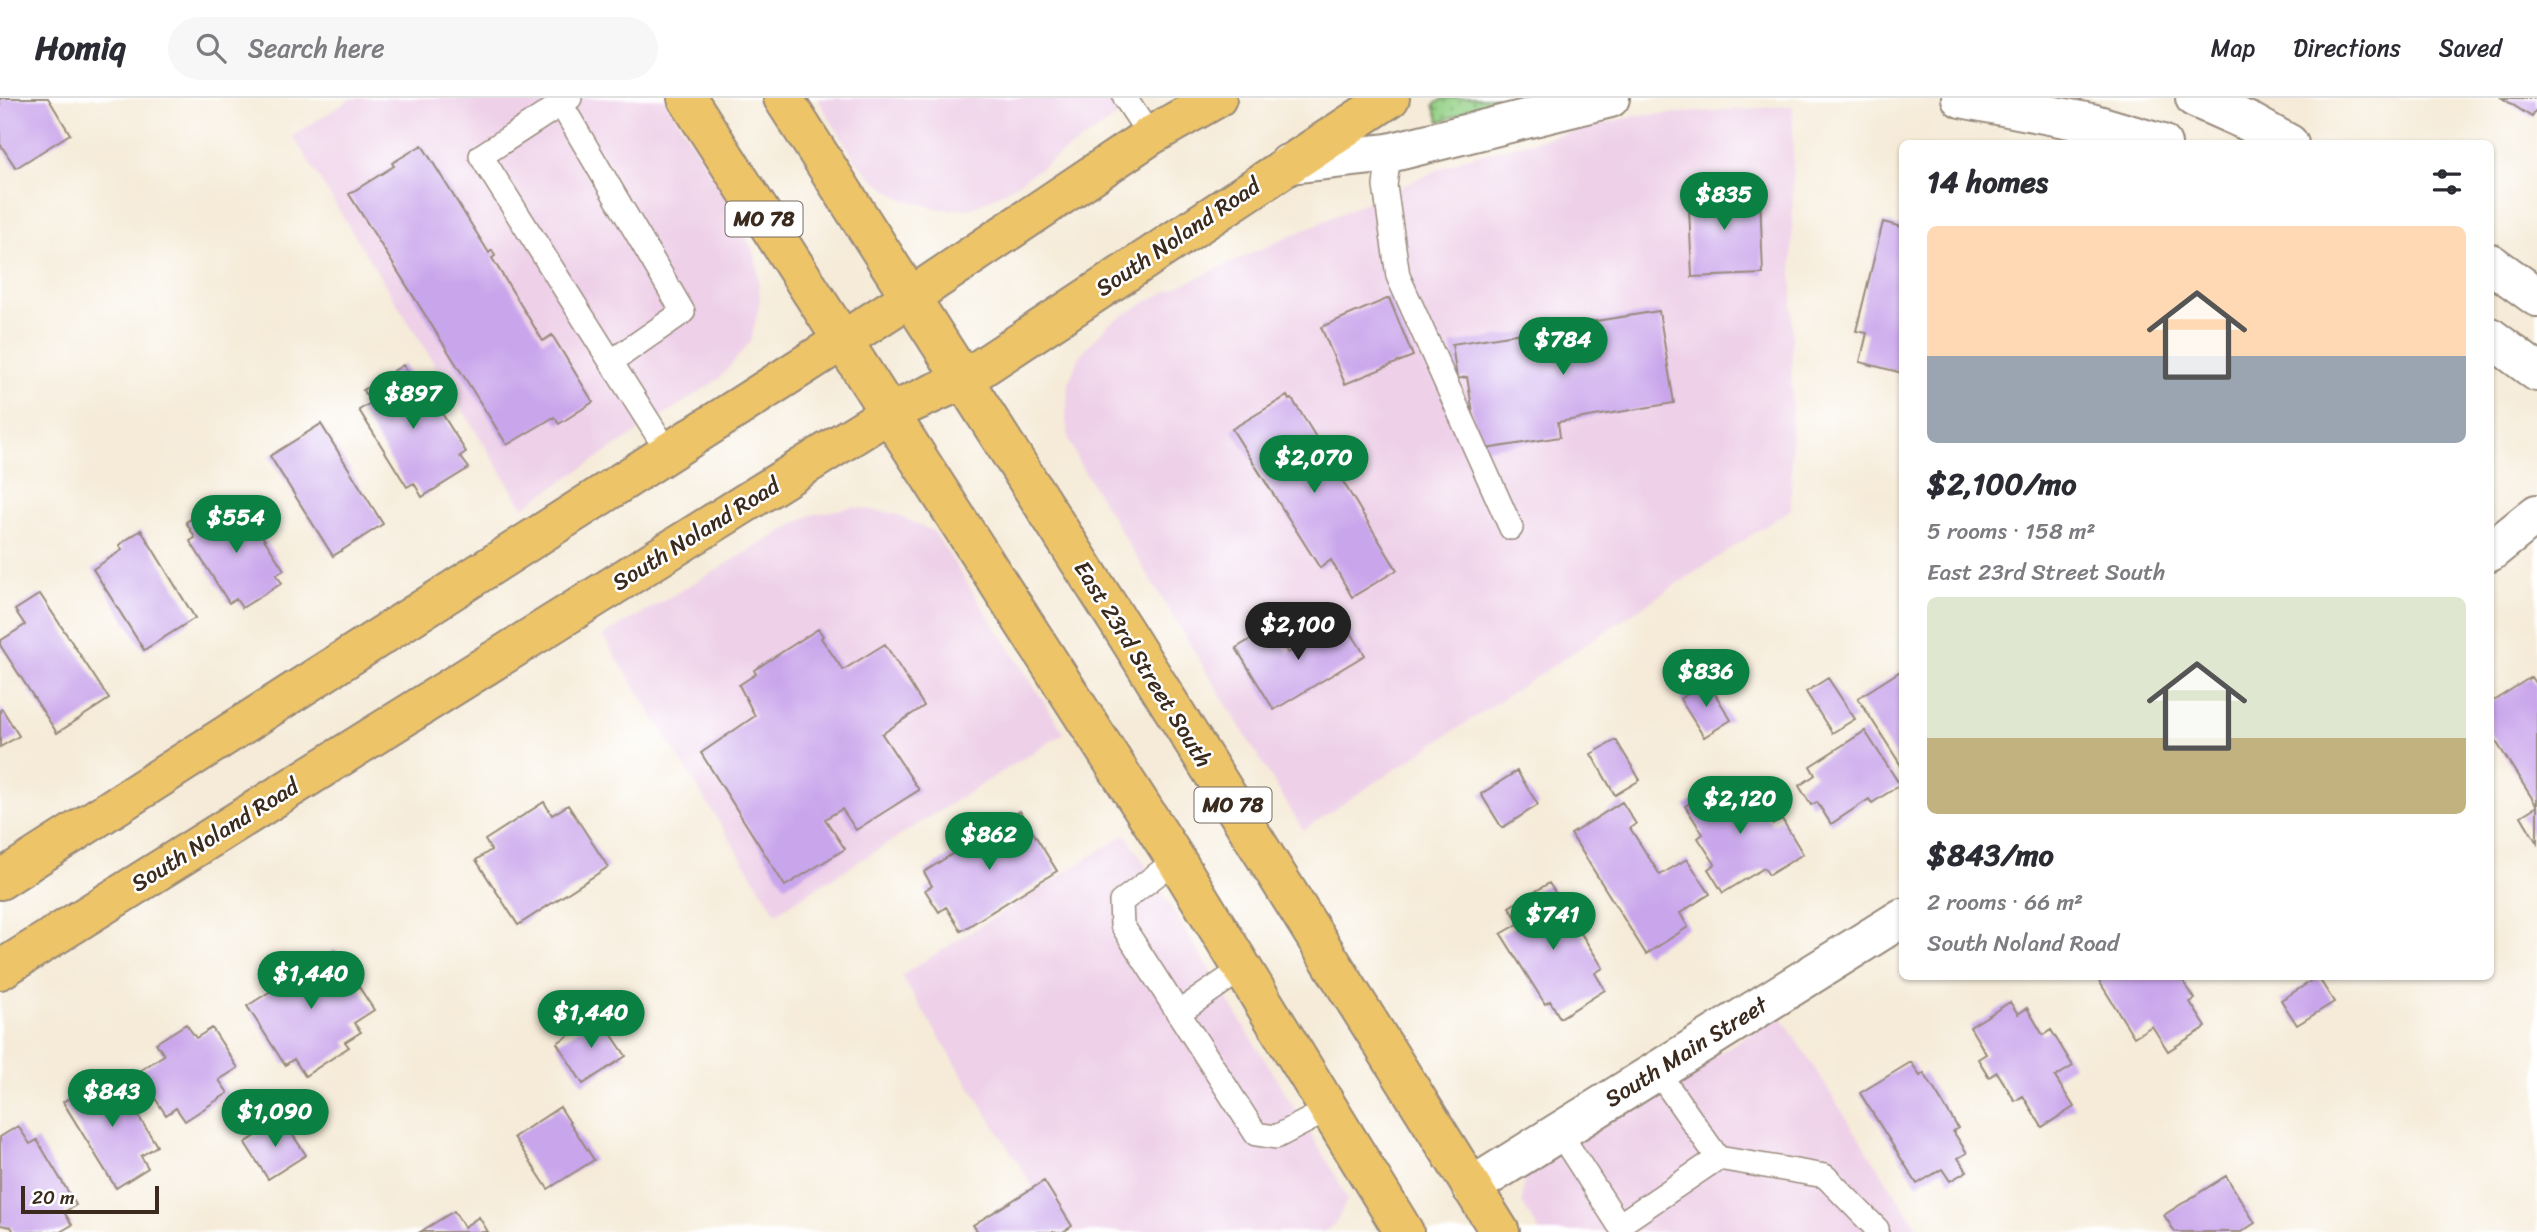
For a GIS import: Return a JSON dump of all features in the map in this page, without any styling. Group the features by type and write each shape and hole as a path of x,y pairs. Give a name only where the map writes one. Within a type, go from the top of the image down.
{"main road":[{"name":"MO 78","path":"687,98 1176,860 1399,1230"},
{"name":"East 23rd Street South","path":"783,98 1126,634 1500,1232"},
{"path":"0,880 909,298 1150,136 1217,98"},
{"name":"South Noland Road","path":"0,970 889,413 963,380 1390,98"}],"street":[{"path":"1289,164 1389,153 1610,98"},
{"path":"1961,98 2091,123 2148,140"},
{"path":"2178,98 2184,140"},
{"path":"2194,98 2282,140"},
{"path":"2494,266 2537,297"},
{"path":"2494,340 2537,372"},
{"path":"2494,549 2537,514"},
{"name":"South Main Street","path":"1471,1187 1899,920"}],"lane":[{"path":"1125,98 1150,136"},
{"path":"611,362 683,312 566,101 481,156 611,362 668,452"},
{"path":"1389,153 1385,186 1398,276 1511,528"},
{"path":"1176,860 1121,902 1122,925 1256,1134 1276,1137 1328,1110"},
{"path":"1178,1013 1241,969"},
{"path":"1657,1071 1718,1158"},
{"path":"1559,1132 1619,1225 1718,1158 1825,1176 1877,1229 1876,1232"}],"shaded area":[{"path":"352,98 664,98 738,216 756,260 760,300 751,341 719,379 523,507 293,136"},
{"path":"817,98 1145,98 1010,188 973,208 942,209 902,199 872,178 855,159"},
{"path":"1793,106 1791,509 1303,830 1078,461 1069,439 1066,420 1068,385 1079,356 1110,323 1155,297 1462,159 1634,116"},
{"path":"853,507 895,514 934,532 1064,733 776,913 603,636 811,515"},
{"path":"1126,834 1335,1174 1347,1200 1336,1223 1323,1232 1061,1232 901,976"},
{"path":"1780,1015 1920,1232 1540,1232 1522,1203 1524,1178"}],"green space":[{"path":"1444,98 1502,98 1440,122 1434,105"}],"building":[{"path":"0,98 48,98 70,134 16,168 0,144"},
{"path":"2502,98 2537,98 2537,109 2532,117"},
{"path":"422,145 489,253 492,250 495,256 492,258 543,341 552,335 593,402 559,424 554,417 507,445 349,194"},
{"path":"1688,184 1730,184 1730,197 1760,196 1763,274 1692,277"},
{"path":"1883,222 1899,226 1899,372 1860,362 1867,333 1856,331"},
{"path":"1389,298 1413,356 1345,384 1321,327"},
{"path":"1659,311 1674,403 1558,422 1560,437 1479,450 1467,377 1457,379 1452,344"},
{"path":"403,365 412,379 418,375 466,452 460,456 469,468 422,497 414,483 407,487 359,410 371,403 363,390"},
{"path":"1287,396 1289,400 1292,399 1306,421 1397,570 1352,597 1331,560 1320,568 1232,429"},
{"path":"321,424 383,524 333,556 270,456"},
{"path":"235,502 240,510 244,508 284,570 276,575 282,583 242,608 236,599 229,603 190,541 195,538 186,522 200,513 205,520"},
{"path":"141,530 195,618 144,650 93,569 122,550 119,545"},
{"path":"40,594 109,699 57,733 0,645 0,641 25,625 15,610"},
{"path":"1343,620 1365,655 1274,710 1236,648 1271,627 1288,653"},
{"path":"818,629 823,636 821,638 843,670 885,644 924,706 882,734 919,790 856,830 842,809 825,819 845,849 785,886 701,753 755,716 739,685 756,674 754,670"},
{"path":"1899,672 1899,762 1858,698"},
{"path":"2531,677 2537,686 2537,806 2494,738 2494,700"},
{"path":"1828,678 1855,719 1832,733 1806,692"},
{"path":"1707,681 1731,720 1704,737 1680,699"},
{"path":"2,709 19,736 0,747 0,710"},
{"path":"1865,731 1899,786 1872,803 1869,799 1831,824 1817,802 1811,805 1799,786 1815,775 1810,766"},
{"path":"1616,740 1640,780 1615,795 1591,754"},
{"path":"1517,771 1538,805 1502,828 1481,794"},
{"path":"1731,777 1753,813 1761,808 1772,824 1782,819 1803,854 1769,875 1764,868 1723,893 1708,869 1715,864 1698,838 1703,834 1685,806"},
{"path":"544,802 552,815 568,805 608,867 518,925 476,860 491,850 485,840"},
{"path":"1622,802 1636,824 1630,828 1660,875 1687,859 1710,894 1680,913 1688,927 1646,954 1571,834"},
{"path":"2537,806 2537,843 2521,816"},
{"path":"1020,811 1057,871 961,931 946,907 939,912 925,890 932,886 924,872"},
{"path":"1549,883 1603,968 1595,973 1605,990 1560,1018 1550,1001 1545,1004 1501,934 1520,923 1509,907"},
{"path":"335,950 374,1010 354,1023 361,1032 345,1042 349,1047 305,1076 294,1059 285,1065 247,1006 271,991 264,980 298,958 305,969"},
{"path":"2098,980 2183,980 2195,999 2190,1002 2206,1027 2168,1051 2152,1026 2134,1037"},
{"path":"2313,980 2320,980 2334,1002 2297,1025 2281,1000"},
{"path":"2010,1002 2018,1014 2027,1008 2043,1035 2051,1030 2073,1066 2055,1077 2074,1107 2042,1127 2023,1096 2015,1101 1997,1072 1989,1077 1978,1059 1986,1054 1970,1027"},
{"path":"599,1016 626,1056 583,1084 557,1043"},
{"path":"186,1024 196,1038 212,1028 238,1068 219,1080 228,1093 185,1121 176,1108 166,1115 138,1072 164,1055 156,1043"},
{"path":"1911,1062 1920,1076 1924,1073 1958,1128 1953,1131 1967,1153 1958,1158 1967,1171 1950,1181 1942,1169 1917,1184 1860,1093"},
{"path":"111,1072 157,1146 141,1156 148,1168 116,1188 63,1102"},
{"path":"560,1107 594,1160 548,1189 514,1137"},
{"path":"282,1119 306,1155 268,1179 245,1143"},
{"path":"18,1126 30,1144 37,1140 76,1205 64,1212 72,1225 60,1232 14,1232 11,1227 0,1225 0,1137"},
{"path":"2226,1176 2255,1223 2241,1232 2175,1232 2164,1215"},
{"path":"1044,1181 1072,1226 1063,1232 978,1232 973,1225"},
{"path":"454,1211 464,1227 479,1217 488,1232 420,1232"}]}
